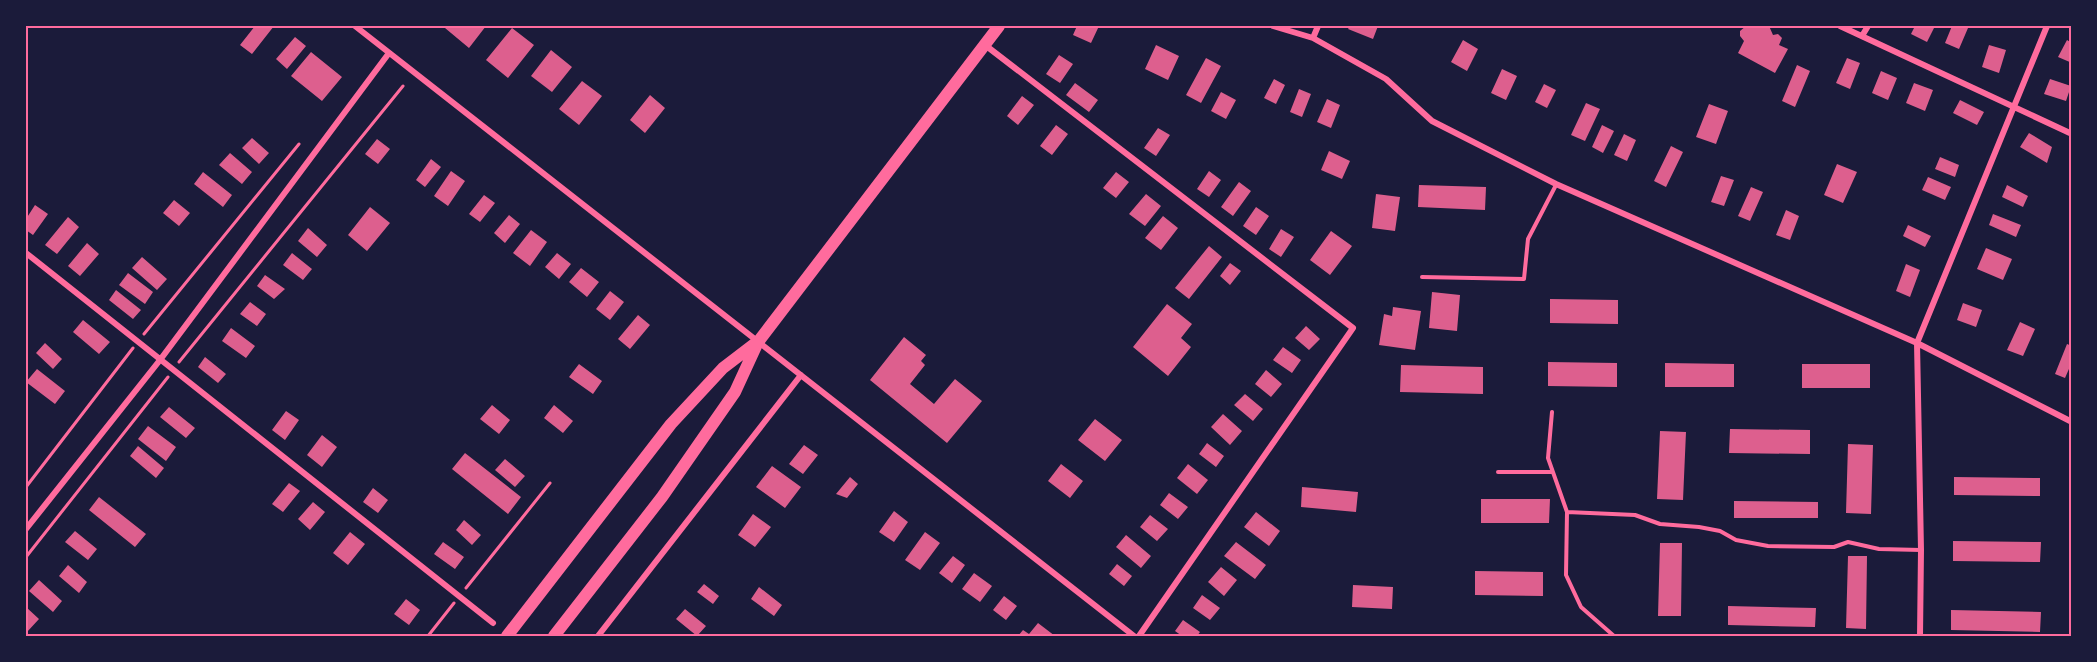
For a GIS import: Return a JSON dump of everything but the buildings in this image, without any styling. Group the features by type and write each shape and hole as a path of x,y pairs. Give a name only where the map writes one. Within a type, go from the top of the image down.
{"main road":[{"path":"554,636 662,497 735,392 758,342 999,26"},
{"path":"507,636 671,424 723,368 758,342"}],"street":[{"path":"355,26 1134,636"},
{"path":"1273,26 1313,38 1386,79 1432,121 1556,184 1917,344 2072,422"},
{"path":"1313,38 1318,26"},
{"path":"1840,26 2072,134"},
{"path":"1862,36 1868,26"},
{"path":"1920,636 1922,550 1917,344 2047,26"},
{"path":"984,45 1353,328 1139,636"},
{"path":"26,529 160,360 389,52"},
{"path":"26,253 493,623"},
{"path":"598,636 801,375"}],"lane":[{"path":"1422,278 1524,279 1528,239 1556,184"},
{"path":"1552,412 1548,458 1567,512 1566,575 1581,607 1614,636"},
{"path":"1497,472 1553,472"},
{"path":"1567,512 1635,515 1660,524 1699,526 1720,531 1736,540 1768,546 1833,548 1848,542 1879,549 1922,550"}],"path":[{"path":"26,557 173,370 403,86"},
{"path":"26,487 138,342 299,144"},
{"path":"428,636 550,483"}]}
